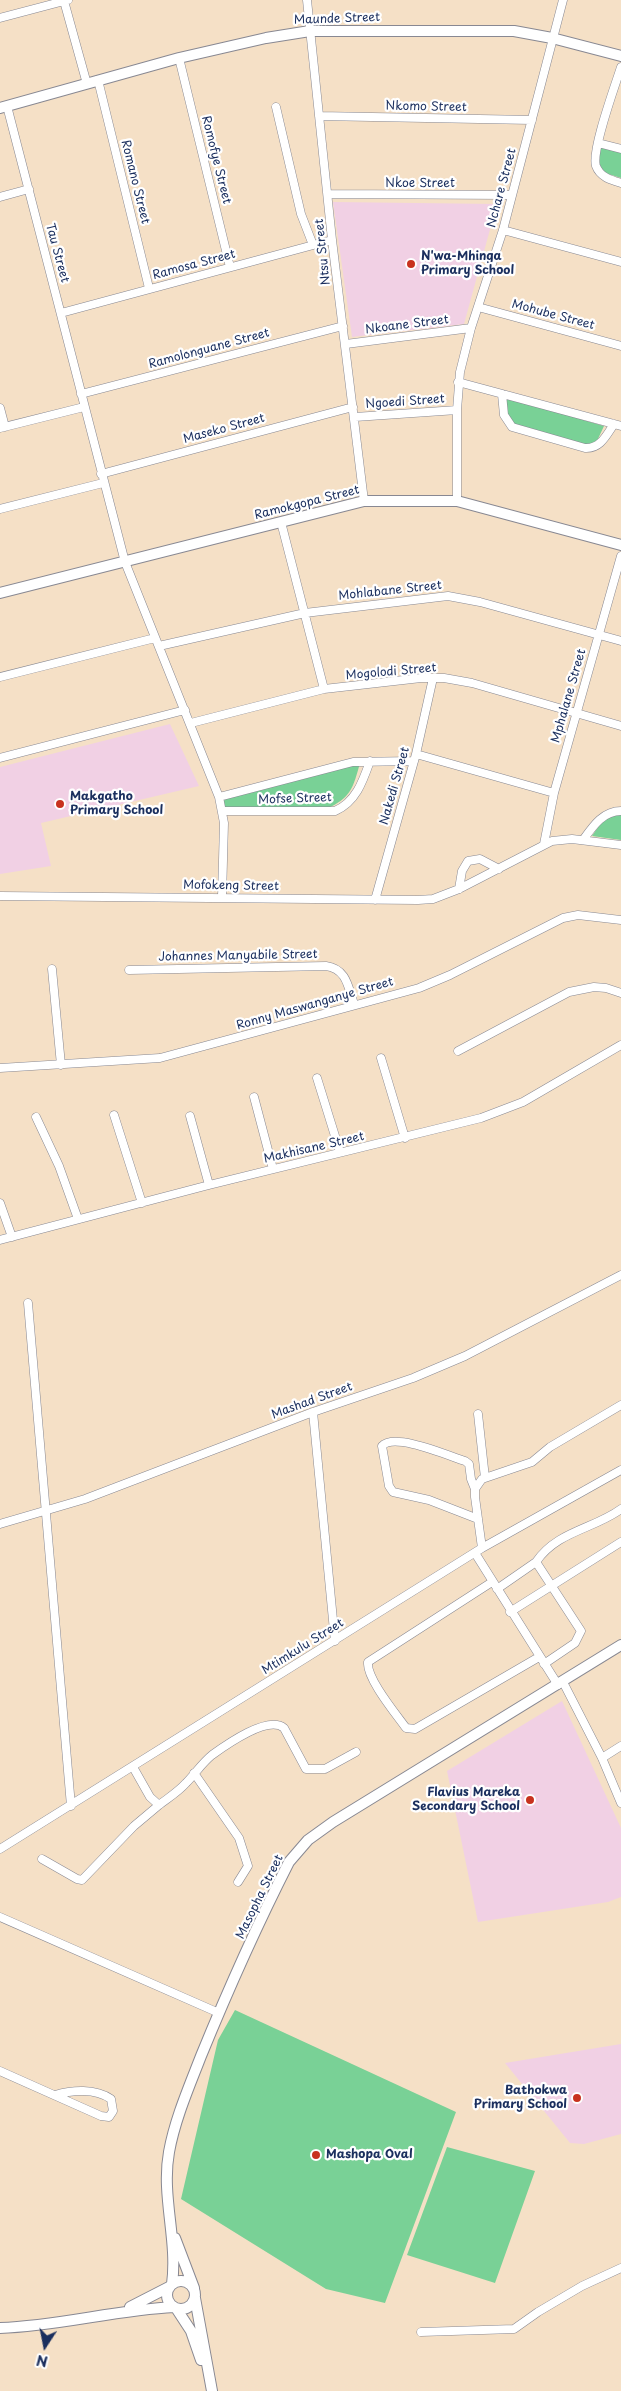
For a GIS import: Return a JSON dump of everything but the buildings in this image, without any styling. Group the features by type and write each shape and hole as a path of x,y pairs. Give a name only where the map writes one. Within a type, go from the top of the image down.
{"street":[{"name":"Ntsu Street","path":"307,0 332,240 354,406 364,501"},
{"name":"Nchare Street","path":"457,501 458,382 471,328 503,230 563,0"},
{"path":"0,18 66,1 87,84"},
{"name":"Maunde Street","path":"3,107 179,58 266,38 310,31 486,30 514,32 552,38 621,56"},
{"name":"Romofye Street","path":"179,58 230,267"},
{"path":"621,67 598,143 596,162 598,171 609,180 621,183"},
{"name":"Romano Street","path":"98,80 149,288"},
{"name":"Tau Street","path":"3,107 29,189 103,483 125,562 191,724 223,811 222,897"},
{"name":"Ntsu Street","path":"276,107 301,214 313,245"},
{"name":"Nkomo Street","path":"319,116 532,120"},
{"path":"598,143 621,149"},
{"path":"0,197 29,189"},
{"name":"Nkoe Street","path":"328,194 512,195"},
{"path":"503,230 621,262"},
{"name":"Ramosa Street","path":"61,313 332,240"},
{"name":"Mohube Street","path":"478,307 621,346"},
{"name":"Ramolonguane Street","path":"81,394 342,326"},
{"name":"Nkoane Street","path":"346,344 471,328"},
{"path":"458,382 617,425 596,447 585,448 512,427 504,415 502,394"},
{"name":"Maseko Street","path":"101,474 354,406"},
{"path":"0,408 2,428 84,407"},
{"name":"Ngoedi Street","path":"355,417 457,410"},
{"path":"0,509 103,483"},
{"name":"Ramokgopa Street","path":"0,593 364,501 457,501 621,545"},
{"path":"281,522 306,612 324,689"},
{"name":"Mphalane Street","path":"544,844 554,793 621,556"},
{"name":"Mohlabane Street","path":"159,646 306,612 448,596 480,602 621,641"},
{"path":"0,676 155,638"},
{"name":"Mogolodi Street","path":"191,724 324,689 433,678 464,681 621,726"},
{"name":"Nakedi Street","path":"375,900 416,757 433,678"},
{"path":"0,758 185,710"},
{"name":"Mofse Street","path":"219,797 338,765 416,757 554,793"},
{"name":"Mofse Street","path":"223,811 335,811 348,804 353,798 370,761"},
{"path":"583,840 602,816 610,812 621,811"},
{"name":"Mofokeng Street","path":"0,896 433,899 459,890 544,844 562,839 621,845"},
{"path":"459,890 462,871 468,861 480,859 499,869"},
{"name":"Ronny Maswanganye Street","path":"0,1068 160,1058 435,982 563,918 578,915 621,920"},
{"name":"Johannes Manyabile Street","path":"129,970 326,966 340,970 344,975 354,1004"},
{"path":"52,969 61,1065"},
{"path":"458,1051 568,992 594,987 606,988 621,993"},
{"name":"Makhisane Street","path":"0,1240 209,1185 481,1118 510,1108 621,1045"},
{"path":"381,1058 405,1138"},
{"path":"317,1078 340,1152"},
{"path":"254,1097 273,1169"},
{"path":"114,1115 142,1203"},
{"path":"190,1116 209,1185"},
{"path":"36,1117 59,1166 78,1220"},
{"path":"0,1203 12,1237"},
{"name":"Mashad Street","path":"0,1524 46,1512 313,1412 413,1378 465,1356 621,1275"},
{"path":"28,1303 71,1806"},
{"path":"475,1489 485,1478 532,1462 550,1447 621,1405"},
{"path":"313,1412 335,1641"},
{"path":"478,1414 485,1478"},
{"path":"478,1519 428,1500 394,1492 389,1486 382,1446 391,1441 407,1443 465,1461 469,1464 470,1477 475,1489 482,1548"},
{"name":"Mtimkulu Street","path":"0,1850 482,1548 621,1470"},
{"path":"497,1589 536,1562 556,1542 588,1525 608,1518 621,1509"},
{"path":"510,1612 621,1542"},
{"path":"475,1553 541,1661 560,1684 602,1758 621,1803"},
{"path":"492,1582 368,1662 368,1672 406,1728 415,1729 575,1643 581,1631 536,1562"},
{"name":"Masopha Street","path":"170,2286 173,2233 166,2185 169,2152 186,2094 219,2013 289,1862 308,1840 333,1822 621,1645"},
{"path":"42,1859 82,1880 134,1826 178,1790 212,1756 254,1729 266,1725 277,1725 284,1728 306,1769 325,1768 356,1752"},
{"path":"602,1758 621,1746"},
{"path":"133,1767 150,1798 159,1805"},
{"path":"194,1773 239,1838 248,1866 238,1882"},
{"path":"0,1917 219,2013"},
{"path":"0,2071 101,2116 109,2117 113,2111 110,2099 100,2093 85,2091 55,2095"},
{"name":"Masopha Street","path":"173,2233 195,2293 212,2391"},
{"path":"421,2332 514,2329 538,2312 582,2286 621,2268"},
{"path":"0,2328 50,2324 120,2311 187,2308 195,2293 186,2281 181,2280 143,2302 120,2311"},
{"path":"170,2286 167,2298 175,2308"},
{"name":"Masopha Street","path":"175,2308 193,2336 210,2379"}],"shaded area":[{"name":"N'wa-Mhinga Primary School","path":"333,202 497,204 464,324 352,337"},
{"name":"Makgatho Primary School","path":"170,724 199,786 41,823 51,866 0,874 0,767"},
{"name":"Flavius Mareka Secondary School","path":"562,1701 621,1828 621,1897 608,1902 478,1922 447,1771"},
{"name":"Bathokwa Primary School","path":"621,2044 621,2134 584,2144 570,2143 505,2063"}],"green space":[{"path":"600,146 621,152 621,178 602,172 599,167"},
{"path":"505,397 604,426 597,441 585,447 511,425 505,416"},
{"path":"360,763 350,791 341,801 326,809 235,809 224,807 222,803 227,797"},
{"path":"614,815 621,815 621,840 592,836 603,820"},
{"name":"Mashopa Oval","path":"235,2010 456,2112 385,2303 326,2289 181,2199 218,2040"},
{"path":"447,2147 535,2171 495,2283 407,2255"}],"place":[{"name":"N'wa-Mhinga Primary School","path":"411,264"},
{"name":"Makgatho Primary School","path":"60,804"},
{"name":"Flavius Mareka Secondary School","path":"530,1800"},
{"name":"Bathokwa Primary School","path":"577,2098"},
{"name":"Mashopa Oval","path":"316,2155"}]}
